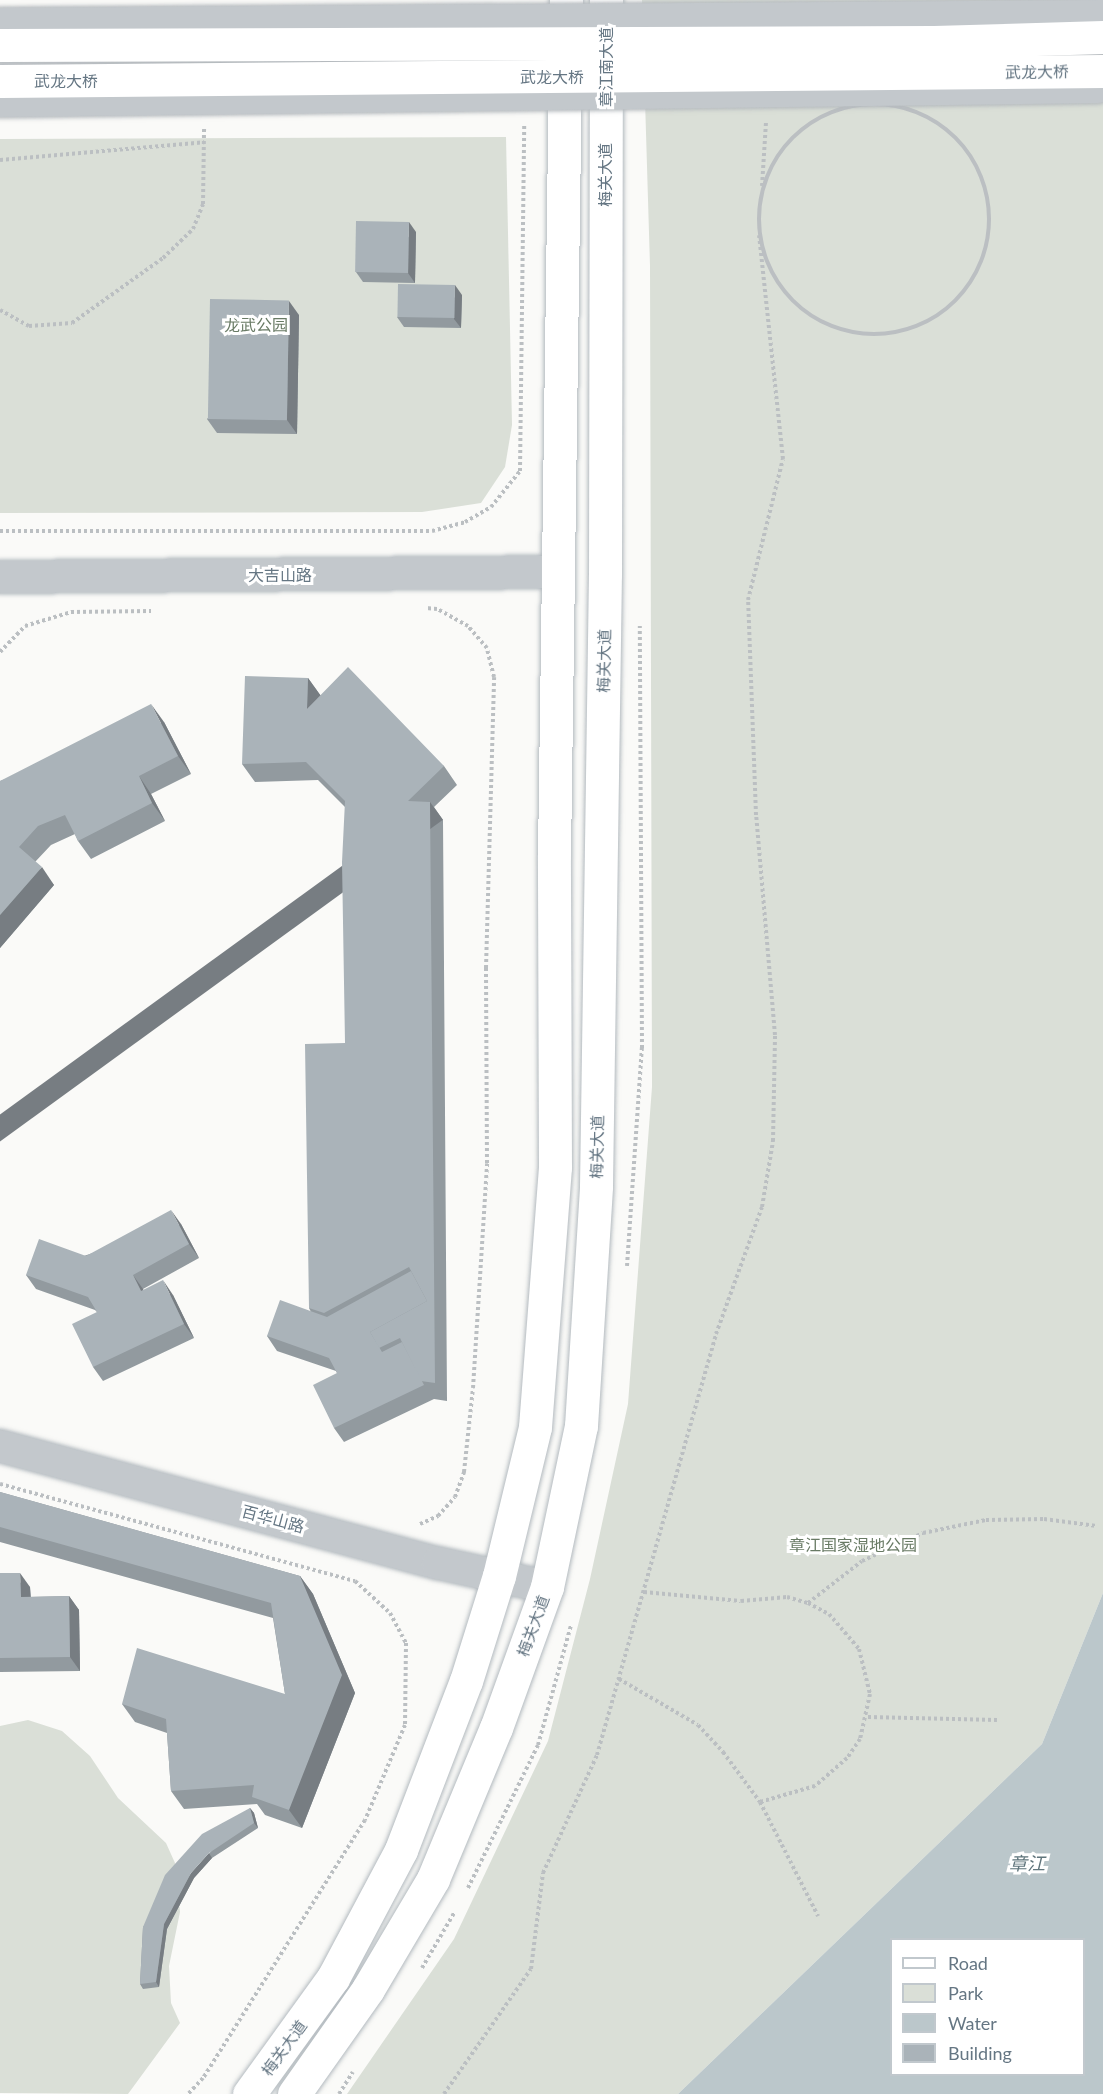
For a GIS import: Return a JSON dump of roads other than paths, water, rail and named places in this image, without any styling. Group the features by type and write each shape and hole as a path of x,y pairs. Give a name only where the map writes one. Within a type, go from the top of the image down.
{"main road":[{"name":"梅关大道","path":"249,2094 333,1978 401,1850 466,1681 499,1576 535,1427 555,1167 554,855 567,137 566,0"},
{"name":"章江南大道","path":"605,133 606,0"},
{"name":"武龙大桥","path":"0,45 922,42 1103,37"},
{"name":"武龙大桥","path":"0,81 1103,71"},
{"name":"梅关大道","path":"294,2094 368,1989 433,1879 496,1728 547,1587 581,1426 596,1186 605,574 605,133"}],"street":[{"path":"0,24 1103,16"},
{"path":"0,101 1103,87"},
{"name":"大吉山路","path":"0,577 559,572"},
{"name":"百华山路","path":"0,1446 547,1587"}],"water":[{"name":"章江","path":"1103,1593 1103,2094 678,2094 1042,1744"}],"park label":[{"name":"龙武公园","path":"256,325"},
{"name":"章江国家湿地公园","path":"853,1545"}]}
